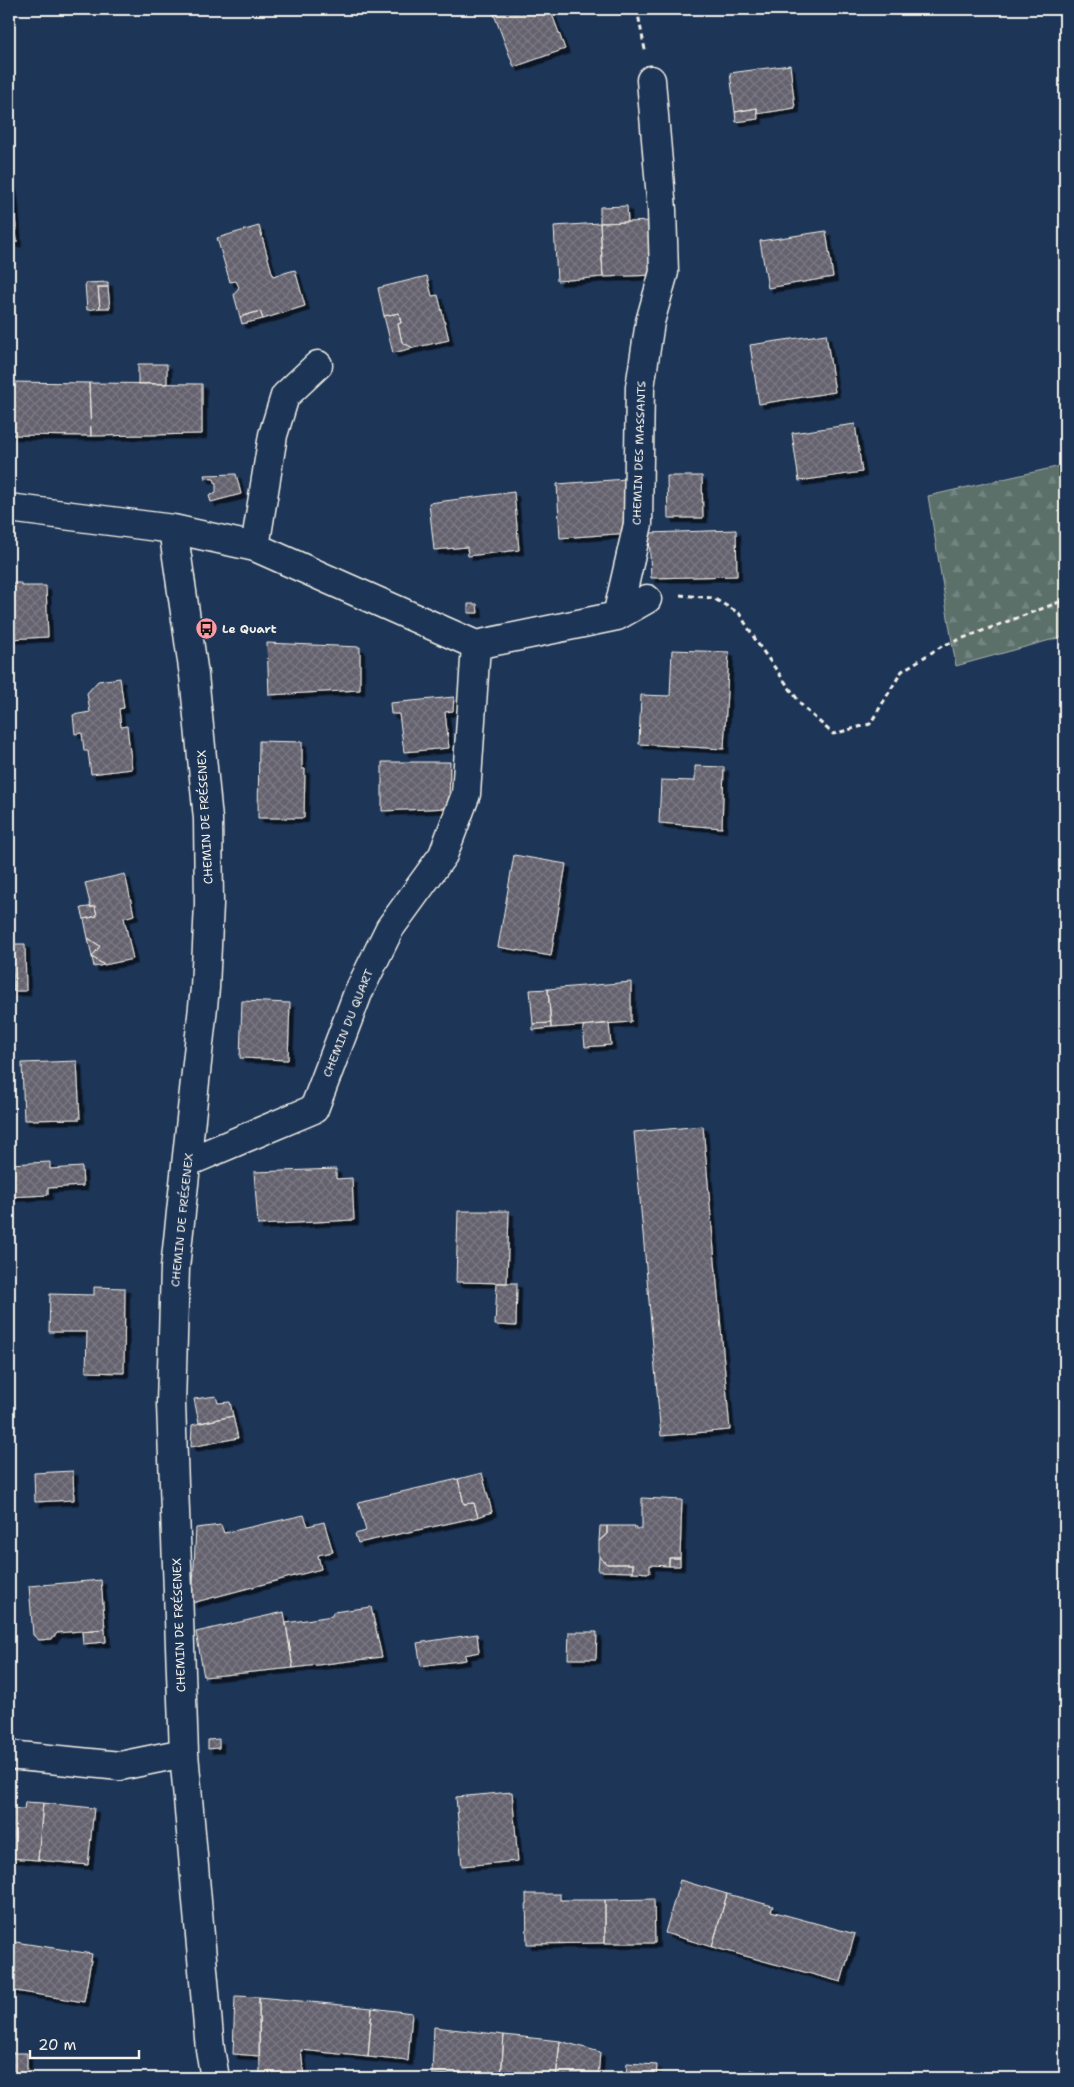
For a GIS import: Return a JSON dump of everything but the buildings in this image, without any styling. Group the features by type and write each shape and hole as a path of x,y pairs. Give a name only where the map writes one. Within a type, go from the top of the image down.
{"street":[{"name":"CHEMIN DES MASSANTS","path":"617,616 638,524 640,387 650,322 664,272 662,210 650,80"},
{"path":"255,547 273,435 285,396 318,365"},
{"path":"9,508 173,529 255,547 476,645 617,616 647,599"},
{"name":"CHEMIN DE FRÉSENEX","path":"173,529 194,675 208,828 209,904 205,988 188,1162 175,1268 171,1404 184,1753 210,2049 215,2078"},
{"name":"CHEMIN DU QUART","path":"188,1162 314,1109 358,992 390,928 443,856 466,794 476,645"},
{"path":"9,1756 120,1766 184,1753"}],"path":[{"path":"637,9 650,80"},
{"path":"647,599 678,595 713,598 739,613 760,647 803,708 833,734 870,724 902,671 942,646 1065,600"}],"green space":[{"path":"1065,465 1065,636 956,666 928,496"}],"place":[{"name":"Le Quart","path":"206,629"}]}
